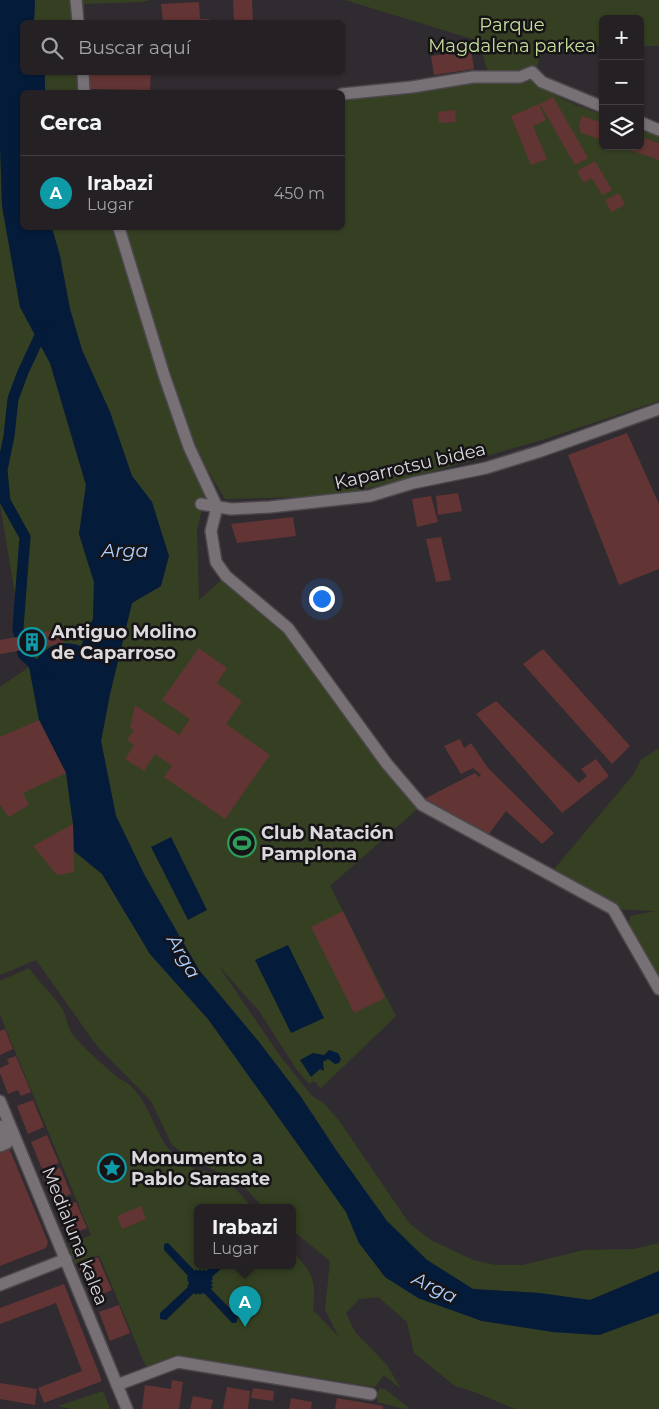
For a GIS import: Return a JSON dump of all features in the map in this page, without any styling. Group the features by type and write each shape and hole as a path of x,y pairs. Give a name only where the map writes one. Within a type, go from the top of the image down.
{"street":[{"path":"76,0 78,20"},
{"path":"345,94 473,78 520,77 532,72 542,82 599,105"},
{"path":"82,75 84,90"},
{"path":"644,124 659,130"},
{"path":"120,230 164,374 189,447 217,507 210,531 216,562 226,576 288,628 387,764 422,804 613,909 659,989"},
{"name":"Kaparrotsu bidea","path":"201,504 231,509 270,508 370,496 412,483 486,468 541,451 659,409"},
{"name":"Medialuna kalea","path":"0,1101 3,1127 66,1259 127,1409"},
{"path":"0,1146 7,1143 3,1127"},
{"path":"0,1285 66,1259"},
{"path":"117,1385 178,1362 371,1394"}],"green space":[{"path":"35,0 150,0 84,4 84,20 34,20"},
{"name":"Parque Magdalena parkea","path":"345,0 659,0 659,46 644,46 644,15 599,15 599,46 545,46 538,62 537,72 539,80 554,94 564,100 599,113 599,150 644,150 644,130 659,136 659,401 542,440 404,480 333,496 225,499 201,459 183,415 206,494 197,529 199,600 226,576 288,628 422,805 330,886 396,1016 321,1088 314,1081 309,1084 297,1070 259,1011 218,965 280,1056 312,1096 324,1103 340,1122 409,1223 431,1240 473,1260 496,1265 523,1265 584,1250 633,1249 659,1243 659,1271 591,1300 539,1293 473,1289 427,1260 387,1222 301,1097 259,1042 199,970 145,876 116,816 101,741 110,694 132,603 161,586 152,502 132,476 110,413 82,350 70,309 60,256 53,230 345,230 345,94 489,76 479,41"},
{"path":"45,75 88,75 91,90 45,90"},
{"path":"0,91 2,206 20,307 50,363 86,485 79,534 94,582 93,619 81,646 70,643 39,720 66,773 73,824 74,851 102,874 150,954 208,1019 251,1076 346,1212 359,1243 418,1298 482,1321 553,1332 599,1335 659,1313 659,1409 515,1409 455,1386 414,1353 407,1322 378,1297 359,1299 346,1313 355,1332 387,1365 401,1389 384,1375 375,1387 177,1355 146,1367 99,1255 75,1264 68,1245 91,1235 0,1015 0,981 29,968 63,1010 69,1029 78,1041 118,1078 137,1092 159,1134 173,1154 189,1166 222,1178 249,1204 194,1204 194,1269 296,1269 296,1256 312,1278 314,1291 313,1310 339,1337 325,1310 330,1261 296,1233 296,1204 260,1204 237,1180 196,1162 172,1145 151,1101 97,1046 36,960 0,975 0,687 29,667 0,505"},
{"path":"659,748 659,986 628,929 630,916 656,911 613,909 550,874 633,775 641,760"},
{"path":"379,1388 385,1389 410,1409 377,1402"},
{"path":"103,1391 110,1409 71,1409 58,1406"}],"water":[{"name":"Arga","path":"0,0 35,0 34,20 20,20 20,75 45,75 45,90 20,90 20,230 53,230 60,256 70,309 82,350 110,412 132,476 152,502 169,556 161,586 132,603 110,694 101,741 116,816 145,876 199,970 259,1042 301,1097 387,1221 427,1260 473,1289 539,1293 590,1300 659,1271 659,1313 599,1335 553,1332 482,1321 418,1298 385,1277 359,1243 346,1212 208,1019 150,954 102,874 74,851 73,824 66,773 39,720 29,667 46,650 57,644 64,643 81,646 93,619 94,582 79,534 86,485 50,363 20,307 2,206"},
{"path":"171,837 207,910 188,920 151,847"},
{"path":"288,945 324,1018 291,1033 255,960"},
{"path":"329,1050 338,1053 341,1059 339,1063 335,1064 328,1059 323,1062 324,1071 320,1069 311,1077 300,1060 313,1053 324,1055"},
{"path":"168,1243 195,1271 196,1269 202,1271 204,1269 206,1271 208,1269 221,1269 212,1277 211,1281 213,1283 211,1285 213,1287 211,1289 238,1317 236,1323 232,1323 202,1293 196,1295 194,1293 166,1320 160,1319 160,1313 189,1284 188,1276 164,1250 164,1244"}],"building":[{"path":"233,0 252,0 253,20 234,20"},
{"path":"199,2 200,19 209,20 163,20 161,4"},
{"path":"471,50 474,69 434,75 431,56"},
{"path":"89,75 151,75 150,90 89,89"},
{"path":"553,97 588,158 575,165 540,104"},
{"path":"539,104 546,120 533,126 547,159 531,165 511,116"},
{"path":"455,110 456,122 439,123 438,112"},
{"path":"582,116 599,122 599,139 581,133 579,125"},
{"path":"644,138 659,143 659,160 630,150 644,150"},
{"path":"595,161 612,190 602,195 592,178 584,183 577,171"},
{"path":"619,193 625,205 611,212 605,200"},
{"path":"627,433 659,504 659,569 619,585 568,455"},
{"path":"458,493 462,511 438,515 436,496"},
{"path":"431,496 438,522 417,527 412,499"},
{"path":"293,517 296,536 237,543 231,524"},
{"path":"441,537 451,580 436,582 426,539"},
{"name":"Antiguo Molino de Caparroso","path":"61,629 64,643 0,654 0,640"},
{"path":"199,648 227,668 217,683 242,701 226,724 270,755 225,819 164,777 172,766 155,754 144,771 125,759 134,745 127,740 134,730 130,728 135,705 179,735 190,719 162,700"},
{"path":"543,649 630,746 612,764 523,664"},
{"path":"496,701 579,783 587,776 581,769 596,759 609,776 562,813 476,714"},
{"path":"39,720 66,773 23,793 29,805 9,817 0,805 0,737"},
{"path":"460,739 464,748 471,743 488,768 554,833 542,844 506,811 488,835 424,799 475,773 479,777 481,775 473,768 461,774 444,746"},
{"path":"73,824 74,872 57,875 33,846"},
{"path":"343,911 385,998 354,1013 311,927"},
{"path":"5,1029 13,1049 0,1055 0,1031"},
{"path":"16,1056 31,1092 21,1096 18,1090 8,1094 0,1073 0,1068 9,1064 7,1059"},
{"path":"33,1100 44,1127 28,1134 17,1106"},
{"path":"47,1135 59,1163 42,1169 31,1142"},
{"path":"7,1143 48,1242 46,1248 0,1266 0,1146"},
{"path":"60,1167 71,1194 53,1201 42,1174"},
{"path":"76,1202 87,1228 67,1236 57,1210"},
{"path":"141,1206 146,1219 122,1229 117,1216"},
{"path":"98,1257 112,1290 92,1298 78,1265"},
{"path":"64,1284 102,1381 44,1403 38,1388 82,1371 56,1303 0,1324 0,1308"},
{"path":"119,1305 130,1333 110,1341 99,1312"},
{"path":"172,1380 183,1382 179,1409 142,1409 145,1385 171,1389"},
{"path":"0,1383 37,1389 35,1405 0,1399"},
{"path":"227,1387 250,1391 248,1409 223,1409"},
{"path":"253,1388 274,1391 273,1401 251,1398"},
{"path":"193,1396 213,1400 211,1409 190,1409"},
{"path":"291,1398 312,1402 311,1409 289,1409"},
{"path":"337,1398 383,1406 383,1409 335,1409"}],"waterway":[{"path":"44,327 13,399 9,436 2,470 5,501 25,537 18,628 23,654 44,674"}],"place":[{"name":"Antiguo Molino de Caparroso","path":"32,642"},
{"name":"Club Natación Pamplona","path":"242,843"},
{"name":"Monumento a Pablo Sarasate","path":"112,1168"},
{"name":"Irabazi","path":"245,1327"}]}
